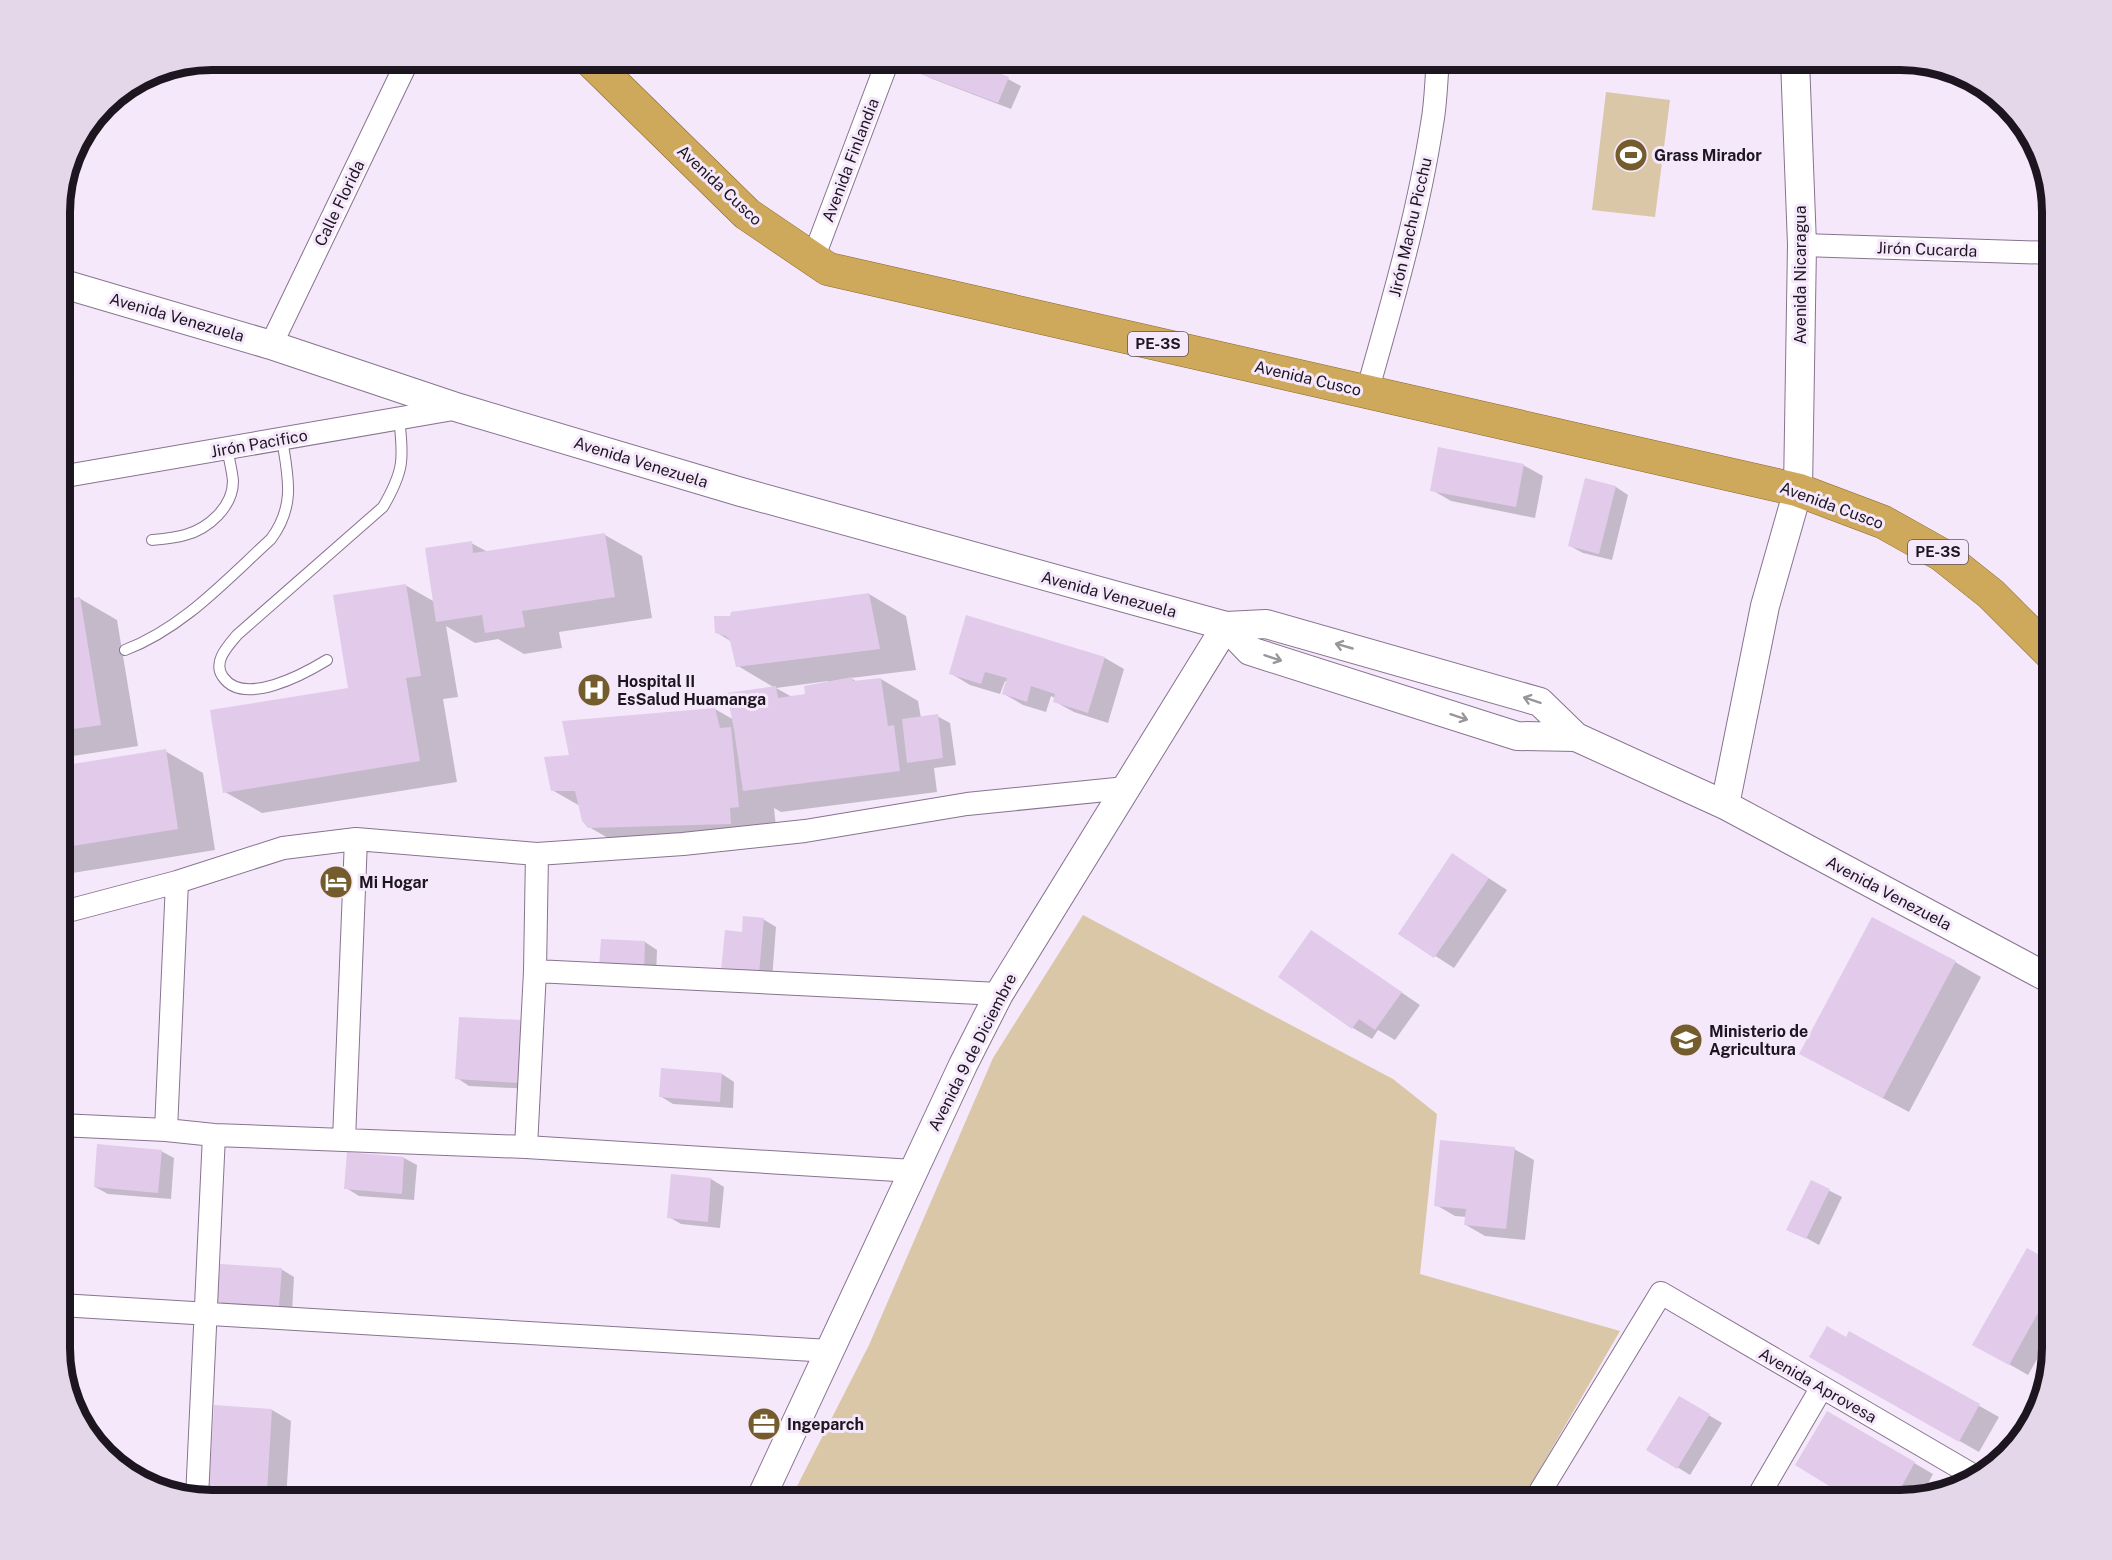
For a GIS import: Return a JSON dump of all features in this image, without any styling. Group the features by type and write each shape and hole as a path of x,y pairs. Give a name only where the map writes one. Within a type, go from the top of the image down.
{"highway":[{"name":"Avenida Cusco","path":"617,71 747,214 828,269 1798,490 1883,522 1942,555 1991,594 2042,645"}],"street":[{"name":"Calle Florida","path":"271,345 403,71"},
{"name":"Avenida Finlandia","path":"813,259 884,71"},
{"name":"Jirón Machu Picchu","path":"1367,392 1399,281 1432,123 1437,71"},
{"name":"Avenida Nicaragua","path":"1795,71 1802,245 1798,490"},
{"name":"Jirón Cucarda","path":"1802,245 2042,253"},
{"name":"Avenida Venezuela","path":"71,286 271,345 459,408 741,492 1226,626 1266,624 1540,702 1575,738 1725,805 2042,975"},
{"name":"Jirón Pacifico","path":"71,475 459,408"},
{"path":"1725,805 1764,606 1798,490"},
{"name":"Avenida Venezuela","path":"1226,626 1250,651 1283,662 1517,736 1575,738"},
{"name":"Avenida 9 de Diciembre","path":"765,1490 999,994 1226,626"},
{"path":"71,910 177,882 283,848 356,839 537,854 683,844 805,831 967,804 1126,788"},
{"path":"344,1140 356,839"},
{"path":"526,1147 535,971 537,854"},
{"path":"166,1130 177,882"},
{"path":"535,971 999,994"},
{"path":"71,1126 166,1130 214,1135 526,1147 914,1171"},
{"path":"197,1488 214,1135"},
{"name":"Avenida Aprovesa","path":"1541,1490 1661,1293 1967,1472"},
{"path":"71,1306 830,1351"},
{"path":"1762,1490 1822,1387"}],"lane":[{"path":"327,660 306,673 284,682 250,690 232,685 223,678 220,664 224,651 237,636 383,507 400,472 403,454 399,418"},
{"path":"125,650 154,638 183,618 271,539 285,515 289,493 282,439"},
{"path":"152,540 185,535 199,530 220,513 227,502 233,482 227,448"}],"shaded area":[{"name":"Grass Mirador","path":"1606,92 1670,100 1655,217 1592,210"},
{"path":"1083,915 1393,1079 1437,1114 1420,1274 1620,1331 1528,1490 795,1490 869,1345 993,1058"}],"building":[{"path":"993,71 1009,77 998,103 915,72"},
{"path":"1438,447 1524,464 1516,507 1430,491"},
{"path":"1585,478 1616,486 1599,554 1568,546"},
{"path":"605,533 615,597 522,611 525,627 485,633 482,615 436,622 425,548 472,541 473,553"},
{"path":"406,584 421,676 406,678 420,761 223,793 210,710 348,688 333,595"},
{"path":"869,593 880,649 736,667 730,641 726,636 715,633 714,616 730,616 731,612"},
{"path":"80,597 101,725 71,729 71,598"},
{"path":"966,615 1105,657 1088,713 1053,702 1055,694 1031,686 1027,702 1002,694 1007,678 985,672 981,684 949,674"},
{"path":"852,677 853,681 881,678 888,726 894,725 900,771 743,791 727,693 776,686 778,698 805,694 804,686"},
{"path":"715,708 720,728 731,727 739,807 730,808 731,824 588,828 582,821 575,791 551,791 544,757 569,755 562,721"},
{"path":"938,714 943,758 907,763 902,719"},
{"path":"166,749 178,829 71,846 71,764"},
{"path":"1452,853 1489,878 1434,958 1398,934"},
{"path":"743,916 764,918 759,974 721,971 725,930 742,932"},
{"path":"1872,917 1956,961 1883,1098 1799,1054"},
{"path":"1311,930 1402,992 1375,1030 1359,1019 1352,1029 1278,977"},
{"path":"601,939 645,941 644,970 599,968"},
{"path":"459,1017 523,1020 519,1083 455,1079"},
{"path":"661,1068 722,1073 720,1102 659,1097"},
{"path":"1440,1140 1515,1147 1506,1229 1464,1225 1466,1209 1434,1206"},
{"path":"97,1144 162,1150 158,1193 94,1187"},
{"path":"347,1152 404,1157 402,1194 344,1189"},
{"path":"671,1174 711,1178 708,1222 667,1218"},
{"path":"1811,1180 1830,1189 1806,1239 1786,1230"},
{"path":"2027,1248 2042,1256 2042,1306 2009,1365 1972,1345"},
{"path":"220,1264 282,1268 279,1306 217,1302"},
{"path":"1827,1326 1846,1337 1849,1331 1980,1404 1959,1442 1809,1357"},
{"path":"1679,1396 1710,1414 1677,1469 1646,1450"},
{"path":"214,1405 272,1409 267,1490 209,1488"},
{"path":"1827,1411 1915,1462 1900,1490 1836,1490 1795,1465"}],"place":[{"name":"Grass Mirador","path":"1631,155"},
{"name":"Hospital II EsSalud Huamanga","path":"594,690"},
{"name":"Mi Hogar","path":"336,882"},
{"name":"Ministerio de Agricultura","path":"1686,1040"},
{"name":"Ingeparch","path":"764,1424"}]}
